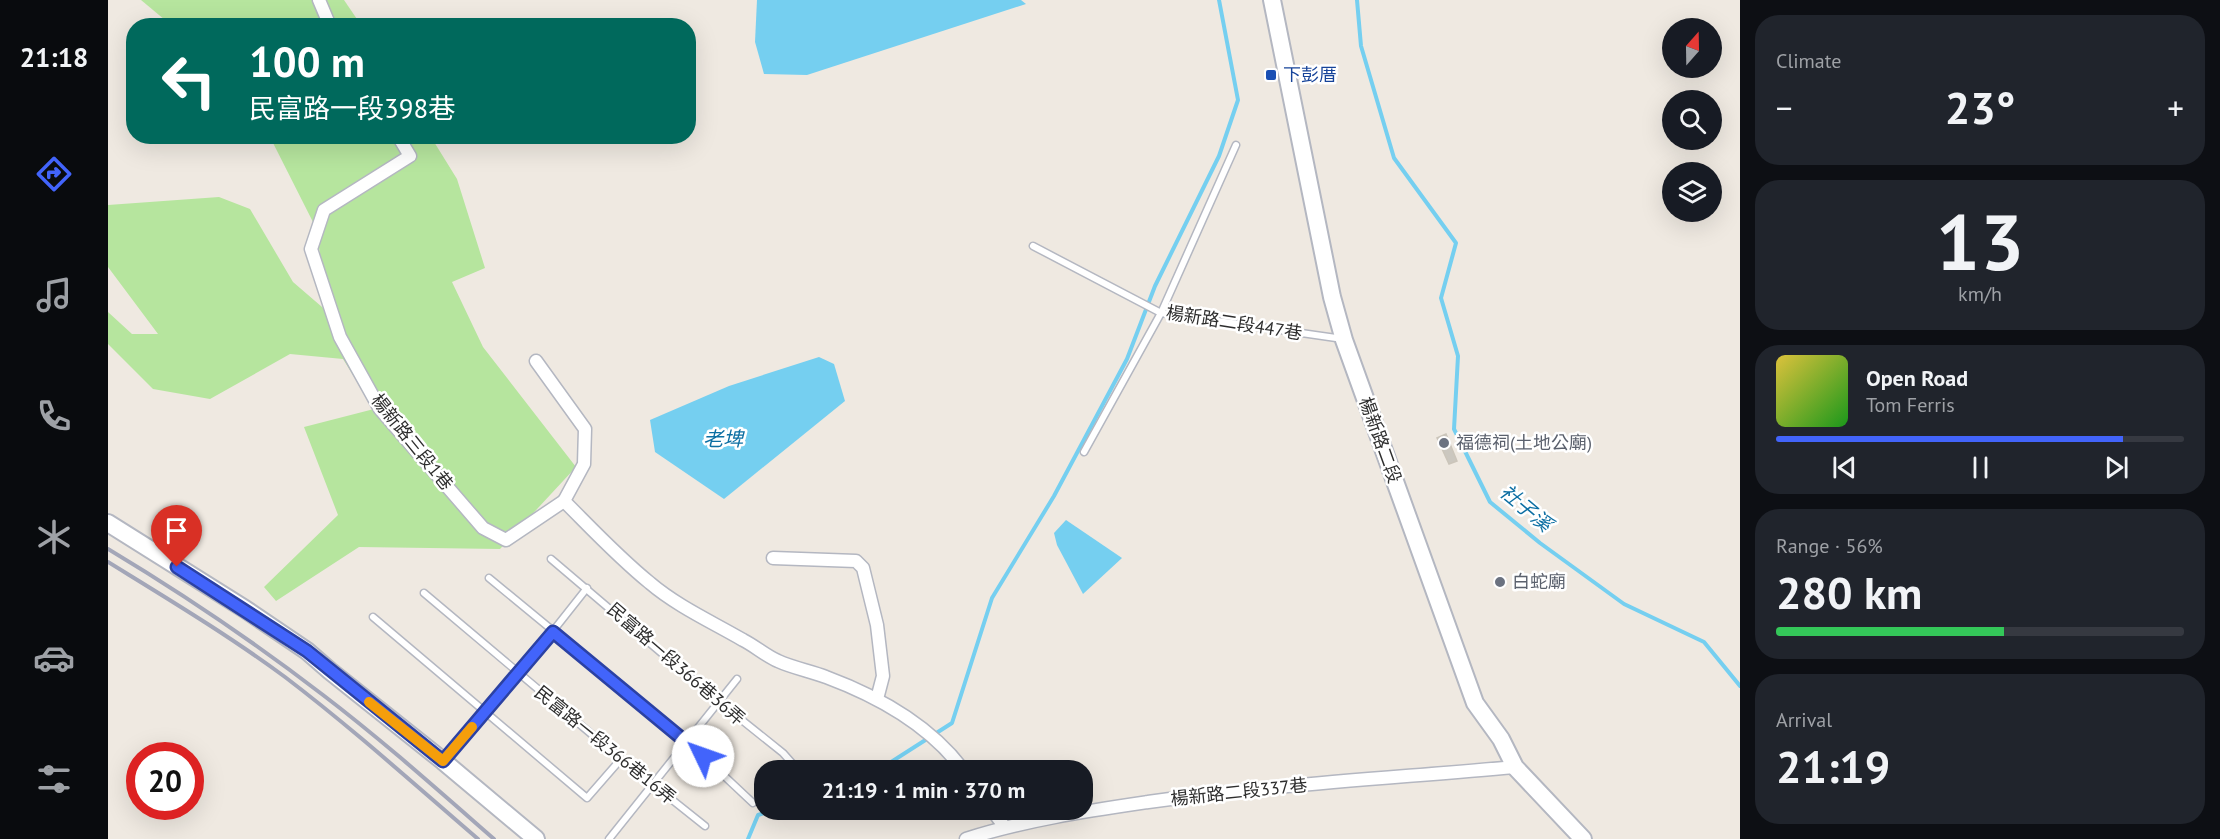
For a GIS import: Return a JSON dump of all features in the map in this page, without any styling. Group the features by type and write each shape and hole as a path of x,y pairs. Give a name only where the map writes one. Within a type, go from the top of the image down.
{"main road":[{"name":"楊新路二段","path":"1272,0 1332,297 1344,339 1475,703 1501,739 1515,767 1583,839"},
{"path":"108,524 288,637 536,839"}],"street":[{"path":"319,0 327,18"},
{"name":"楊新路三段1巷","path":"403,144 410,156 324,210 311,249 340,337 380,409 483,528 506,540 564,501"},
{"path":"536,361 585,429 584,464 564,501 651,584 703,618 778,661 826,676 877,699 922,728 955,760"},
{"path":"773,558 856,561 863,568 877,626 883,676 877,699"},
{"name":"楊新路二段337巷","path":"966,839 1005,826 1197,795 1515,767"},
{"path":"1000,820 1005,826"}],"lane":[{"path":"1084,452 1161,313 1236,145"},
{"name":"楊新路二段447巷","path":"1033,246 1161,313 1344,339"},
{"name":"民富路一段366巷36弄","path":"551,559 789,760"},
{"path":"489,578 687,741 753,803"},
{"path":"443,761 588,588"},
{"name":"民富路一段366巷16弄","path":"424,593 518,674 705,826"},
{"path":"373,617 587,798 621,759"},
{"path":"609,839 737,679"}],"green space":[{"path":"141,0 344,0 356,18 163,18"},
{"path":"274,144 435,144 457,179 485,268 452,282 483,347 576,467 500,549 359,547 276,601 264,587 338,515 304,427 374,409 343,359 290,354 210,399 153,389 108,344 108,312 132,334 158,334 108,267 108,205 219,197 250,209 293,282 329,313 316,228"}],"water":[{"path":"757,0 1021,0 1026,4 807,75 764,74 755,42"},
{"name":"老埤","path":"819,357 834,364 845,401 724,499 655,452 650,420 729,386"},
{"path":"1066,520 1122,558 1083,594 1057,545 1054,533"}],"building":[{"path":"1446,434 1457,461 1449,464 1437,438"}],"waterway":[{"path":"894,760 952,723 992,598 1054,496 1127,359 1155,286 1219,156 1238,100 1219,0"},
{"name":"社子溪","path":"1357,0 1361,46 1394,158 1456,243 1441,298 1458,356 1454,429 1490,502 1540,543 1624,604 1704,642 1740,686"},
{"path":"748,839 756,820"}],"railway":[{"path":"108,549 164,583 297,675 388,747 494,839"},
{"path":"108,562 220,632 285,677 359,736 478,839"}],"slow traffic":[{"path":"369,702 443,761 472,727"}],"place":[{"name":"下彭厝","path":"1271,75"},
{"name":"福德祠(土地公廟)","path":"1444,443"},
{"name":"白蛇廟","path":"1500,582"}],"route":[{"path":"177,567 288,637 443,761 553,632 703,756"}]}
